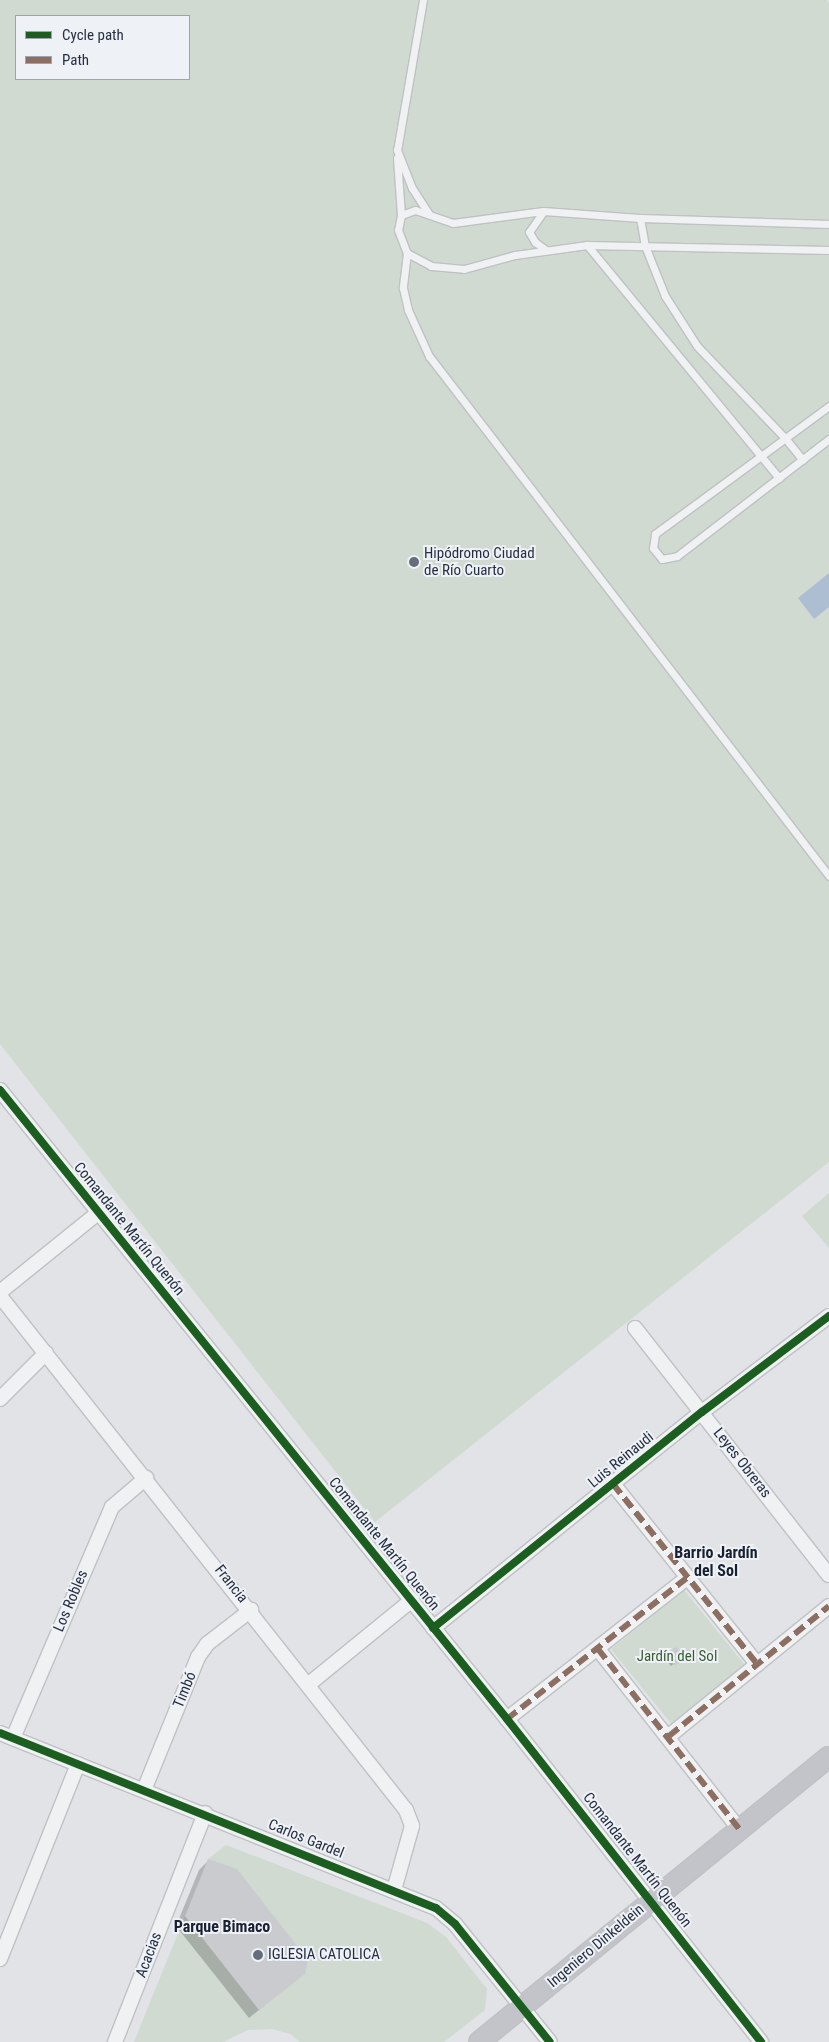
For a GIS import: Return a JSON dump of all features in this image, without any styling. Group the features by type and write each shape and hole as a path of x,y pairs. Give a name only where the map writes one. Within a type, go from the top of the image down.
{"main road":[{"name":"Ingeniero Dinkeldein","path":"479,2042 739,1828 829,1757"}],"street":[{"name":"Comandante Martín Quenón","path":"0,1090 652,1900 761,2042"},
{"path":"0,1292 98,1213"},
{"name":"Francia","path":"0,1296 251,1610 406,1810 412,1826 394,1890"},
{"name":"Luis Reinaudi","path":"433,1628 702,1412 829,1316"},
{"name":"Leyes Obreras","path":"636,1328 829,1575"},
{"path":"0,1399 46,1353"},
{"name":"Los Robles","path":"13,1738 112,1506 146,1478"},
{"path":"613,1484 757,1664"},
{"path":"507,1719 687,1578"},
{"path":"309,1684 412,1600"},
{"path":"669,1736 829,1606"},
{"name":"Timbó","path":"144,1790 198,1657 208,1644 251,1610"},
{"path":"598,1649 669,1736 739,1828"},
{"name":"Carlos Gardel","path":"0,1733 205,1813 436,1908 455,1924 550,2042"},
{"path":"0,1959 78,1764"},
{"name":"Acacias","path":"115,2042 205,1813"}],"lane":[{"path":"422,0 397,150 401,215 398,230 407,253 403,288 408,310 429,356 829,876"},
{"path":"397,150 412,188 429,214"},
{"path":"401,215 415,210 453,223 543,211 640,218 829,224"},
{"path":"543,211 529,232 535,242 546,250"},
{"path":"640,218 645,246 665,296 696,346 785,438 803,460"},
{"path":"407,253 431,266 464,269 546,250 587,245 829,250"},
{"path":"587,245 779,478"},
{"path":"829,406 655,534 653,548 662,559 677,556 829,439"}],"green space":[{"name":"Hipódromo Ciudad de Río Cuarto","path":"0,0 827,0 829,3 829,1162 375,1522 0,1044"},
{"path":"829,1193 829,1248 802,1216"},
{"name":"Jardín del Sol","path":"684,1590 744,1665 671,1724 611,1649"},
{"path":"226,1845 427,1923 446,1937 487,1989 485,2010 444,2042 300,2042 290,2034 272,2029 248,2030 223,2042 134,2042 208,1859"}],"water":[{"path":"829,573 829,607 814,619 798,598"}],"building":[{"path":"676,1647 685,1658 675,1666 666,1655"},
{"path":"208,1859 237,1869 308,1960 305,1974 259,2010 185,1916"}],"marked path":[{"path":"613,1484 757,1664"},
{"path":"507,1719 687,1578"},
{"path":"669,1736 829,1606"},
{"path":"598,1649 739,1829"}],"cycle path":[{"path":"0,1090 507,1719 761,2042"},
{"path":"433,1628 702,1412 829,1316"},
{"path":"0,1733 436,1908 455,1924 550,2042"}],"place":[{"name":"Hipódromo Ciudad de Río Cuarto","path":"414,562"},
{"name":"IGLESIA CATOLICA","path":"258,1955"}],"district":[{"name":"Barrio Jardín del Sol","path":"716,1562"},
{"name":"Parque Bimaco","path":"222,1927"}]}
